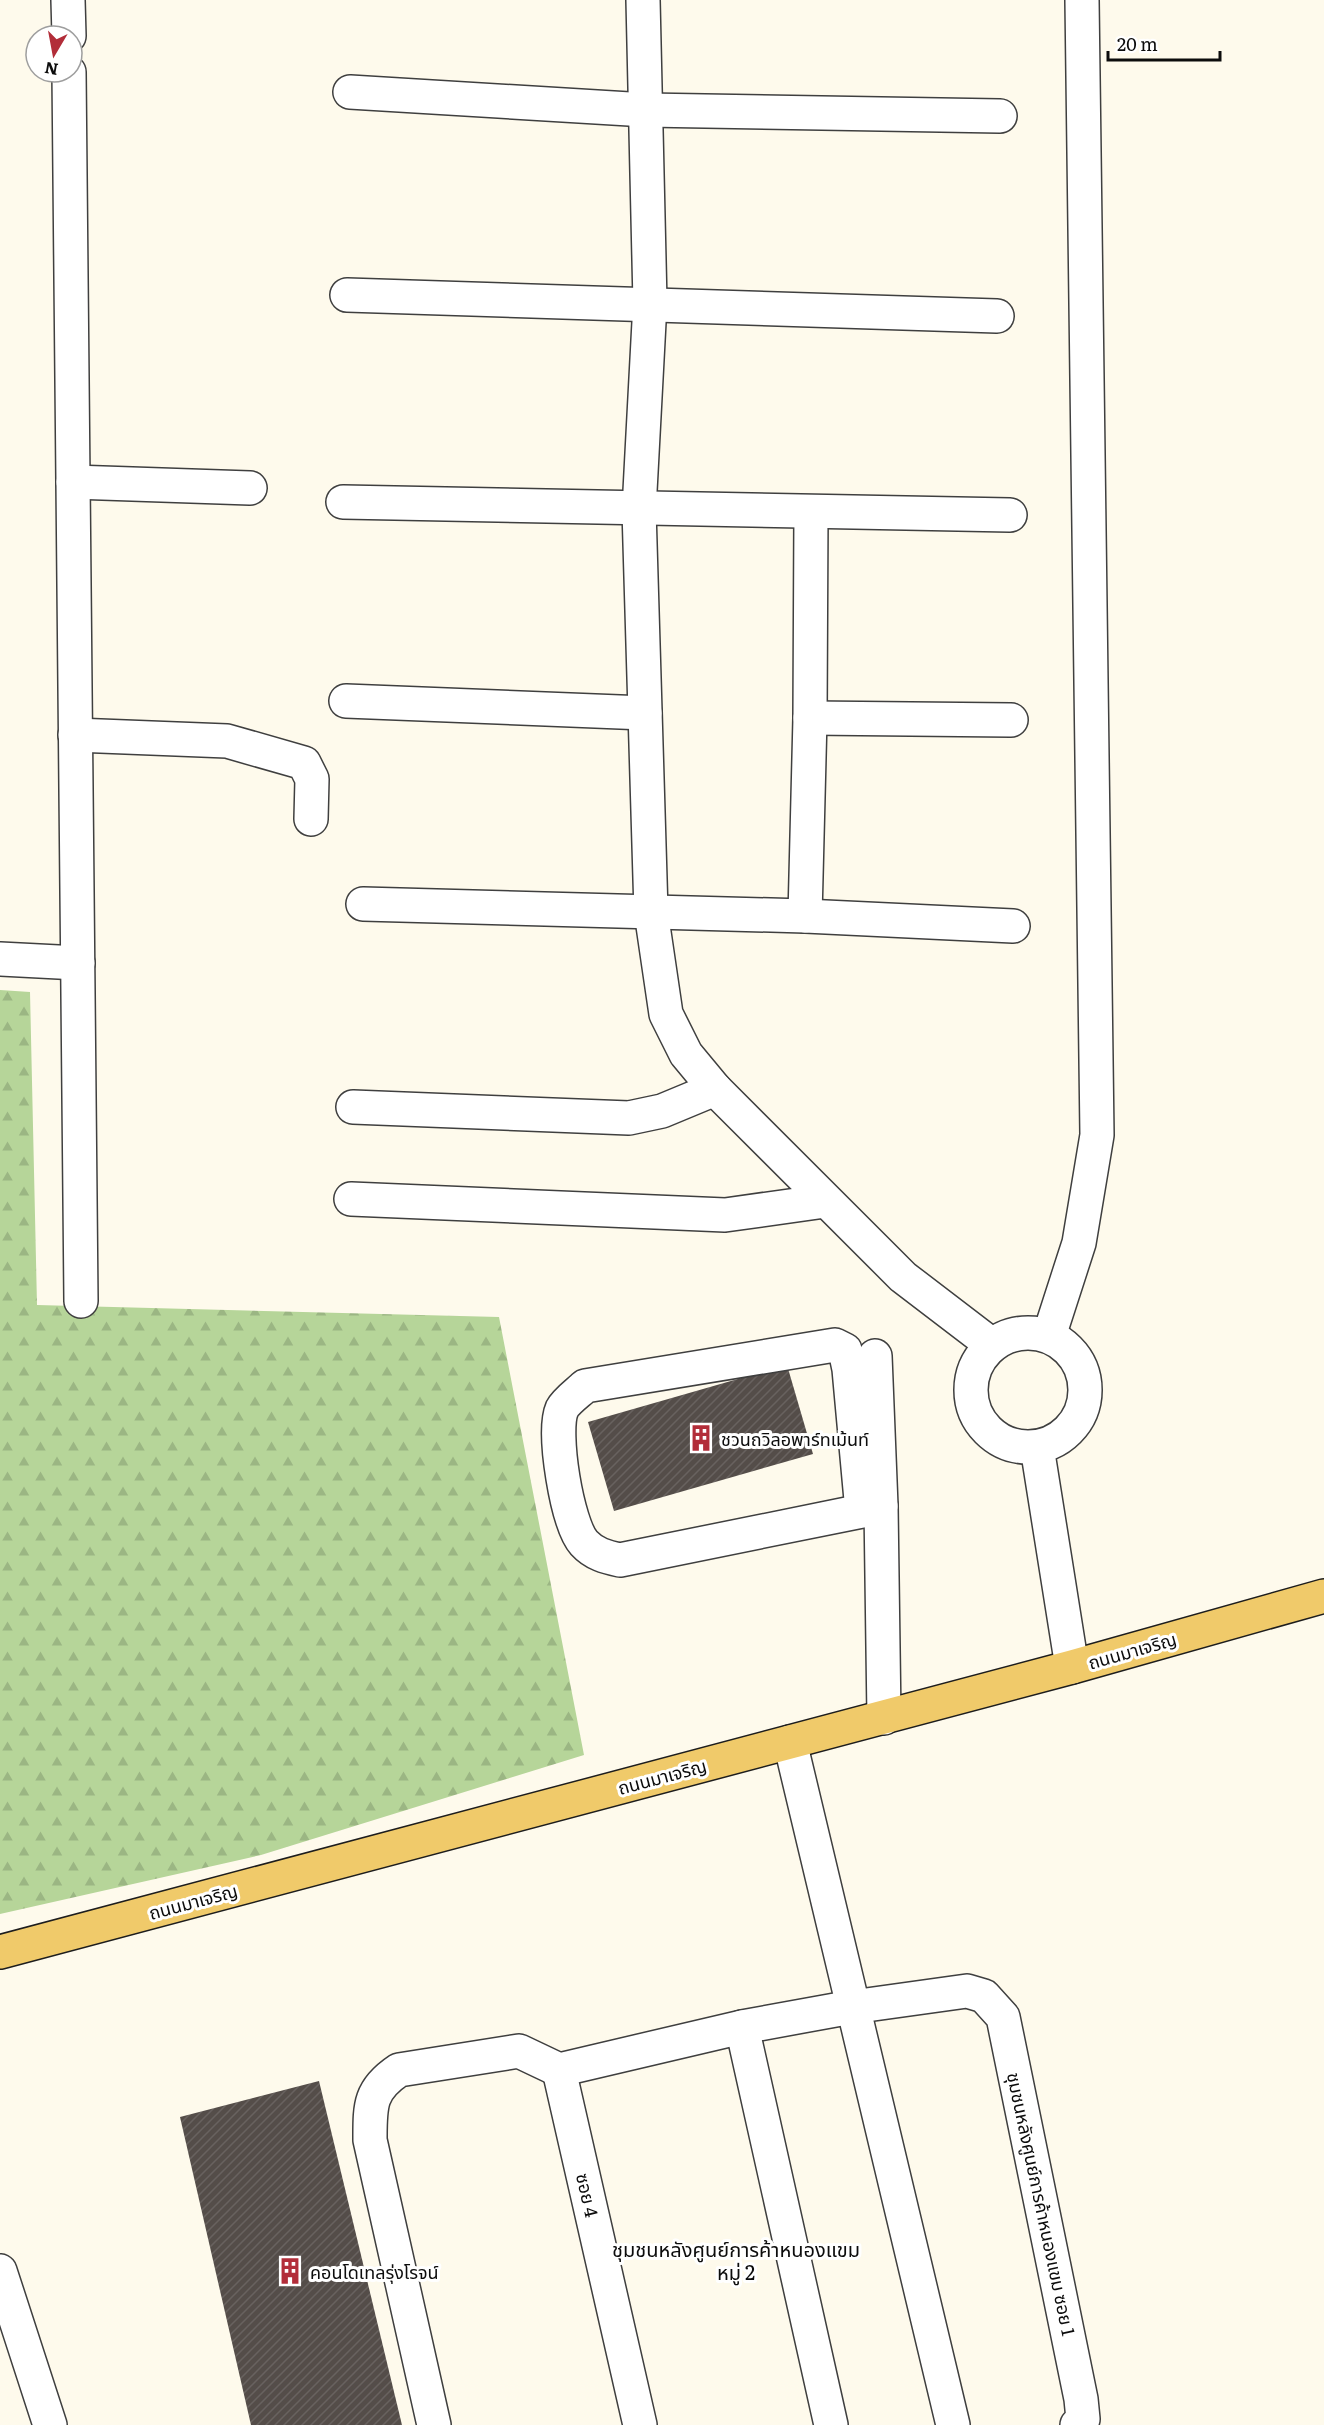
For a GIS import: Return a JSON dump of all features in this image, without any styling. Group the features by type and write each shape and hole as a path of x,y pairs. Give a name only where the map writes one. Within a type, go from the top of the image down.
{"main road":[{"name":"ถนนมาเจริญ","path":"0,1952 884,1718 1324,1596"}],"street":[{"path":"68,0 69,24"},
{"path":"643,0 650,303 639,510 651,912 666,1014 686,1054 715,1089 825,1201 903,1277 992,1345"},
{"path":"1049,1336 1079,1244 1097,1135 1082,0"},
{"path":"69,84 81,1301"},
{"path":"350,92 646,110 999,116"},
{"path":"348,295 997,316"},
{"path":"73,482 250,488"},
{"path":"343,502 639,510 1010,515"},
{"path":"805,916 812,512"},
{"path":"346,701 645,713"},
{"path":"810,718 1011,720"},
{"path":"75,735 227,741 304,764 312,779 311,819"},
{"path":"363,904 805,916 1014,926"},
{"path":"0,959 78,963"},
{"path":"354,1107 629,1118 662,1111 715,1089"},
{"path":"351,1199 725,1215 825,1201"},
{"path":"1029,1332 1049,1336 1065,1346 1078,1360 1084,1377 1085,1396 1080,1414 1070,1429 1055,1441 1037,1447 1018,1447 1000,1440 986,1428 975,1413 970,1395 972,1376 979,1359 992,1345 1010,1335 1029,1332"},
{"path":"835,1345 844,1350 849,1369 872,1508 620,1560 601,1556 583,1542 570,1512 558,1435 562,1408 585,1386 835,1345"},
{"path":"875,1356 872,1508 884,1718"},
{"path":"1037,1447 1072,1667"},
{"path":"790,1742 953,2425"},
{"name":"ชุมชนหลังศูนย์การค้าหนองแขม ซอย 1","path":"852,2007 967,1991 984,1996 1003,2017 1080,2422"},
{"path":"434,2425 370,2140 373,2095 384,2080 399,2070 519,2051 559,2070 742,2027 852,2007"},
{"path":"742,2027 831,2425"},
{"name":"ซอย 4","path":"559,2070 640,2425"},
{"path":"0,2271 50,2425"}],"green space":[{"path":"0,990 30,992 37,1305 499,1317 584,1755 261,1855 0,1914"}],"building":[{"name":"ชวนถวิลอพาร์ทเม้นท์","path":"787,1365 813,1454 614,1511 588,1422"},
{"name":"คอนโดเทลรุ่งโรจน์","path":"319,2081 402,2425 251,2425 180,2117"}],"place":[{"name":"ชวนถวิลอพาร์ทเม้นท์","path":"701,1438"},
{"name":"คอนโดเทลรุ่งโรจน์","path":"290,2271"}],"district":[{"name":"ชุมชนหลังศูนย์การค้าหนองแขม หมู่ 2","path":"736,2260"}]}
